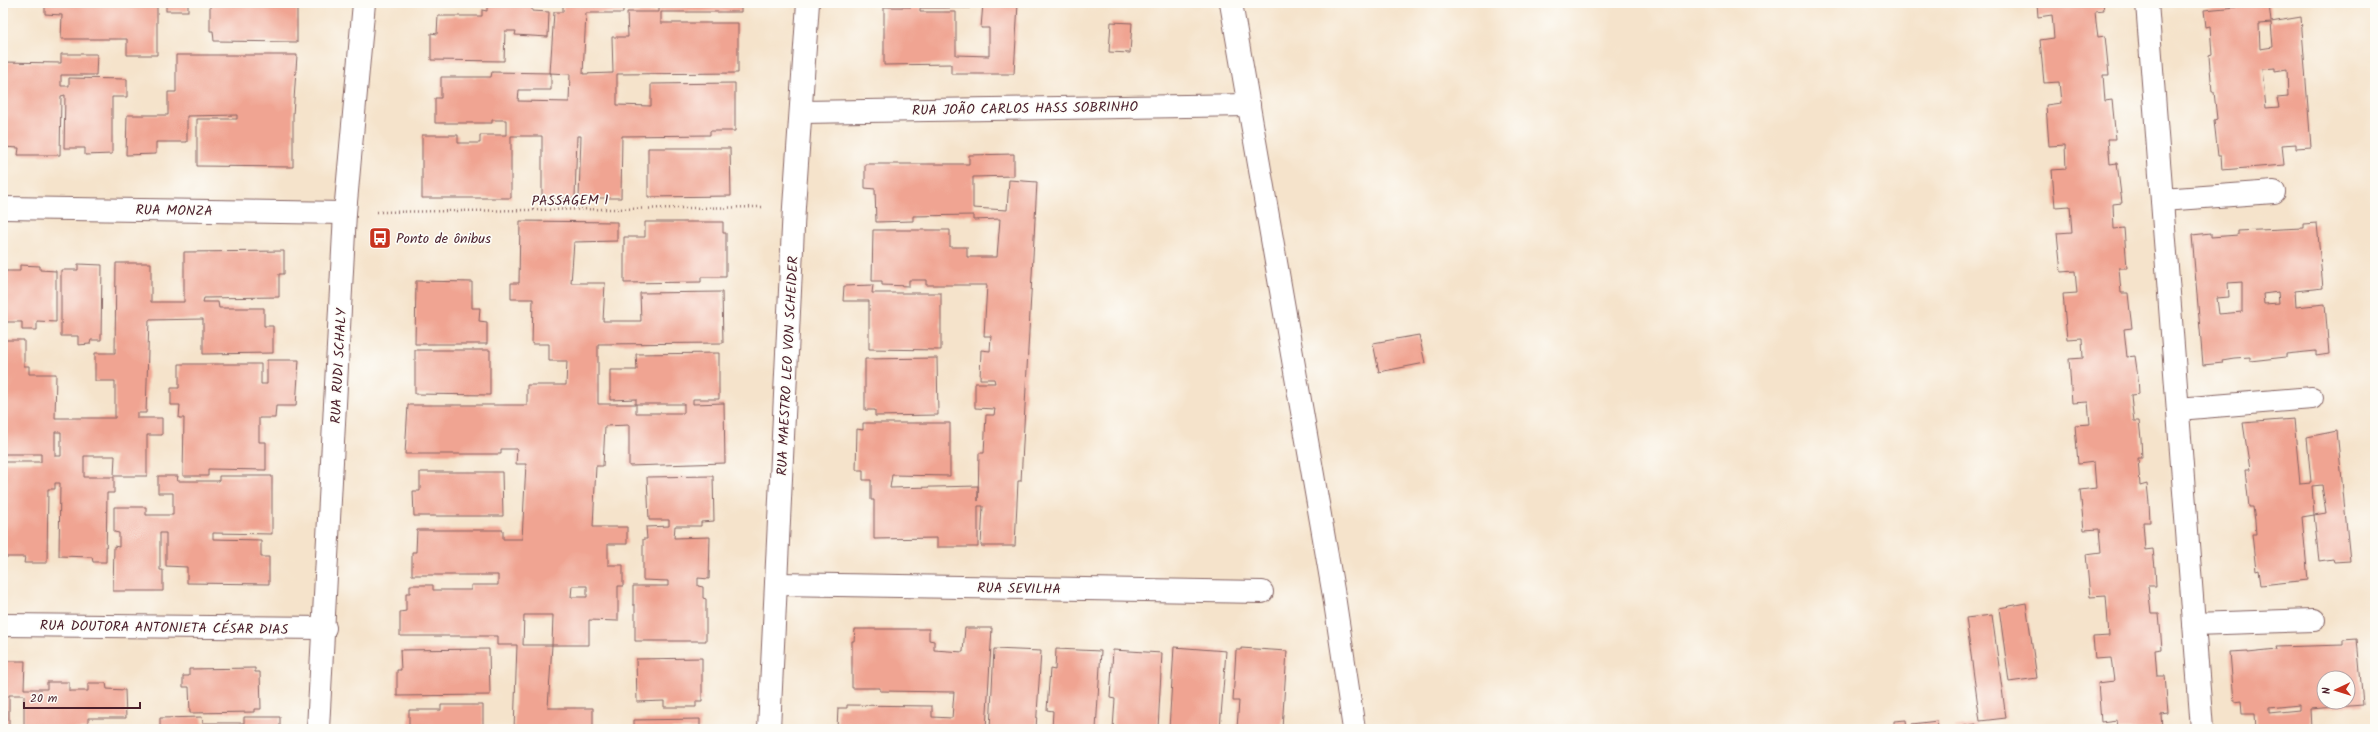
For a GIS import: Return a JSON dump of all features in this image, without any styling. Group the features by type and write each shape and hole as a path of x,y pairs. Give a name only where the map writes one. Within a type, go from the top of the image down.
{"street":[{"name":"RUA RUDI SCHALY","path":"318,729 325,628 345,213 364,3"},
{"name":"RUA MAESTRO LEO VON SCHEIDER","path":"769,729 794,207 802,112 808,3"},
{"path":"1231,3 1334,596 1354,729"},
{"path":"2147,3 2202,729"},
{"name":"RUA JOÃO CARLOS HASS SOBRINHO","path":"802,112 1248,105"},
{"path":"2162,200 2274,192"},
{"name":"RUA MONZA","path":"3,208 345,213"},
{"path":"2178,409 2312,398"},
{"name":"RUA SEVILHA","path":"776,584 1262,592"},
{"path":"2194,624 2314,620"},
{"name":"RUA DOUTORA ANTONIETA CÉSAR DIAS","path":"3,625 325,628"}],"path":[{"name":"PASSAGEM 1","path":"345,213 794,207"}],"building":[{"path":"45,3 157,3 157,55 127,55 127,39 61,39 62,15 45,14"},
{"path":"166,3 188,3 188,11 166,11"},
{"path":"214,3 297,3 297,42 214,41 213,31 210,31 210,5 214,5"},
{"path":"487,3 532,3 532,11 549,12 548,37 515,35 516,31 505,31 504,61 431,60 431,33 437,34 438,16 482,16 482,10 487,11"},
{"path":"563,3 623,3 623,13 586,13 583,74 613,73 612,37 628,37 627,12 659,12 659,3 741,3 741,12 661,12 661,23 738,23 738,73 617,74 617,105 651,106 651,84 735,83 735,131 710,131 710,135 622,136 621,198 579,198 581,136 577,136 575,198 542,198 542,136 511,136 511,198 422,198 422,135 458,135 458,143 480,143 480,135 506,135 506,120 492,120 492,123 435,123 435,98 441,98 441,77 491,77 492,72 550,73 554,12 563,12","holes":["551,73 570,74 569,102 518,101 519,90 551,90"]},
{"path":"911,3 970,3 970,8 920,8 920,12 956,12 956,55 989,56 989,28 981,28 983,3 1018,3 1014,74 951,74 951,64 884,65 884,7 911,7"},
{"path":"2037,3 2103,3 2104,10 2095,11 2098,37 2105,36 2109,75 2103,75 2105,101 2112,100 2116,139 2108,139 2110,164 2117,163 2122,203 2113,204 2114,229 2124,228 2127,268 2119,268 2121,293 2128,293 2132,328 2124,329 2127,357 2135,356 2138,377 2139,394 2131,395 2134,421 2139,421 2141,439 2142,458 2138,458 2140,486 2147,484 2149,503 2150,522 2143,522 2145,550 2153,549 2155,568 2156,586 2148,586 2151,614 2159,614 2162,649 2155,650 2157,676 2165,676 2168,713 2161,714 2162,729 2118,729 2117,720 2101,722 2098,683 2114,681 2111,658 2095,659 2093,637 2109,636 2106,596 2090,597 2086,554 2101,552 2099,529 2084,530 2080,490 2096,488 2094,462 2078,464 2075,425 2090,424 2088,402 2072,403 2069,359 2083,358 2082,338 2067,339 2063,294 2077,293 2075,271 2061,272 2057,233 2072,232 2070,206 2055,207 2052,170 2066,169 2065,145 2049,146 2046,105 2061,103 2059,82 2044,83 2040,40 2054,38 2053,26 2052,15 2038,17"},
{"path":"2269,4 2271,22 2301,17 2311,147 2296,148 2296,144 2282,145 2284,165 2222,170 2221,156 2218,156 2214,120 2217,119 2214,92 2212,92 2209,56 2212,55 2210,26 2206,27 2204,10","holes":["2271,23 2273,47 2260,49 2259,24","2275,68 2275,71 2287,69 2288,97 2277,98 2279,107 2266,108 2262,69"]},
{"path":"1111,22 1132,23 1130,53 1109,52"},
{"path":"61,54 97,54 96,75 61,75 61,86 69,86 69,78 127,79 127,97 112,97 112,154 85,155 85,148 64,148 65,95 61,96 60,155 18,155 19,148 3,147 3,62 61,63"},
{"path":"176,55 297,55 293,115 293,167 197,166 197,119 237,119 237,115 187,116 187,142 156,142 156,154 126,155 127,115 168,115 168,92 176,92"},
{"path":"648,148 730,148 731,196 648,197"},
{"path":"1014,154 1014,176 973,177 973,208 1007,210 1009,180 1037,182 1021,481 1018,481 1015,546 981,546 983,506 978,506 978,547 937,547 937,538 874,539 874,500 871,500 871,480 863,480 863,470 856,470 857,429 863,430 863,423 950,423 950,476 892,475 890,488 978,486 978,501 979,453 984,453 986,415 994,415 995,409 975,408 975,383 995,383 994,379 980,379 981,350 990,351 991,336 984,336 987,285 926,285 926,280 909,280 909,286 882,285 882,281 872,281 873,230 950,230 950,247 967,247 967,257 997,257 1000,219 973,220 973,215 913,216 913,221 876,222 875,189 865,188 865,164 969,164 969,155"},
{"path":"520,221 617,222 617,241 574,242 571,283 605,283 603,321 641,321 640,293 722,292 723,343 598,344 598,404 636,404 636,399 610,400 610,370 637,370 636,354 719,353 719,399 693,399 693,404 724,403 725,463 629,466 629,425 605,426 603,466 596,466 593,527 627,527 627,544 608,544 608,565 623,565 623,586 618,586 618,621 589,620 589,645 552,645 548,708 593,708 593,729 514,729 517,645 497,645 497,636 400,636 400,612 406,611 406,593 410,593 410,585 433,585 433,590 471,590 471,585 498,585 498,575 412,575 412,552 416,552 417,530 503,530 503,539 522,539 526,464 516,464 517,449 501,449 501,454 405,454 408,405 527,405 527,385 566,385 567,361 549,361 549,344 532,344 533,299 511,299 511,283 519,283","holes":["636,404 684,404 684,413 636,413","572,586 587,586 587,597 571,597","524,615 553,615 552,645 523,645"]},
{"path":"645,222 723,222 723,233 726,233 726,277 701,277 701,282 624,283 624,237 645,237"},
{"path":"2317,223 2323,288 2295,291 2296,307 2325,304 2329,354 2316,356 2316,351 2286,354 2286,357 2250,361 2250,357 2234,358 2222,360 2223,363 2203,365 2192,235 2211,233 2211,237 2238,235 2238,231 2303,228 2303,224","holes":["2242,282 2242,312 2219,314 2217,298 2229,297 2228,283","2278,292 2279,303 2264,304 2263,294"]},
{"path":"284,251 284,274 279,274 279,297 204,298 203,302 218,302 219,308 264,308 264,326 273,326 273,353 203,354 203,319 149,320 146,413 137,413 137,418 162,418 162,435 147,435 147,476 114,476 115,456 84,456 84,477 114,477 114,493 107,493 106,562 93,562 92,557 59,556 60,483 55,483 55,489 48,489 47,563 24,563 25,557 3,557 4,462 41,462 41,454 3,454 3,340 24,340 24,366 29,366 29,374 56,374 55,418 115,418 115,381 95,381 95,353 115,353 116,263 151,263 151,302 184,302 184,252","holes":["55,432 61,432 61,456 55,456"]},
{"path":"78,264 102,265 101,340 91,340 90,344 78,345 78,336 61,336 61,270 78,270"},
{"path":"20,265 40,266 40,270 56,271 56,322 37,321 37,330 22,330 22,322 4,322 4,271 20,271"},
{"path":"416,281 472,282 472,308 480,308 479,321 487,322 487,344 415,344"},
{"path":"873,285 872,293 941,293 941,350 869,349 869,301 843,301 844,286"},
{"path":"1419,335 1425,363 1379,372 1373,343"},
{"path":"415,350 490,350 490,395 415,394"},
{"path":"937,358 938,415 875,416 875,410 865,410 865,359"},
{"path":"267,360 299,360 296,406 276,406 275,418 259,418 259,442 266,442 266,470 208,469 208,476 183,476 184,418 179,418 180,405 171,405 171,388 179,388 179,364 261,364 261,384 267,384"},
{"path":"2294,419 2300,484 2311,483 2307,437 2337,431 2350,561 2334,562 2333,559 2319,561 2314,515 2302,517 2308,580 2261,585 2259,570 2256,571 2252,534 2256,534 2255,521 2253,507 2249,507 2245,470 2250,470 2243,423","holes":["2322,485 2326,513 2314,515 2312,486"]},
{"path":"420,472 502,472 503,516 414,516 413,491 420,491"},
{"path":"158,476 178,476 177,481 219,481 219,476 272,476 272,534 213,533 213,539 261,540 261,557 269,557 269,584 187,583 187,567 166,566 166,533 160,533 160,570 163,570 163,591 113,591 114,546 119,547 119,533 114,532 114,507 146,507 146,515 173,515 173,493 158,493"},
{"path":"713,476 714,521 701,522 701,526 675,526 674,538 710,537 709,579 698,578 698,586 703,587 703,598 706,599 706,641 635,641 635,605 633,605 633,586 668,586 668,581 643,580 643,539 647,539 646,527 669,526 669,520 649,520 647,477"},
{"path":"2026,603 2037,678 2009,682 1999,608"},
{"path":"1992,615 2006,718 1980,721 1966,618"},
{"path":"965,628 992,628 986,729 837,729 838,708 847,708 847,705 932,706 932,717 952,718 954,692 880,691 880,688 852,688 852,641 854,641 855,629 929,629 929,640 934,641 934,650 963,652"},
{"path":"2357,639 2363,705 2356,706 2356,670 2316,670 2316,709 2310,709 2311,729 2256,729 2255,714 2242,714 2241,701 2234,702 2230,652 2248,651 2248,653 2277,650 2276,647 2343,645 2343,640","holes":["2299,705 2299,710 2269,713 2269,708"]},
{"path":"1174,647 1226,651 1220,729 1169,729"},
{"path":"1241,648 1287,651 1282,729 1237,728 1239,701 1233,701 1236,650 1241,650"},
{"path":"489,649 490,695 397,696 397,670 401,670 400,650"},
{"path":"994,649 1041,651 1036,729 990,729"},
{"path":"1056,649 1101,651 1096,729 1052,729 1053,711 1047,710 1050,669 1055,670"},
{"path":"1113,650 1162,653 1158,729 1113,729 1115,699 1110,698"},
{"path":"702,658 702,701 696,701 696,707 664,707 664,701 637,702 636,659"},
{"path":"6,661 25,661 24,689 47,689 47,682 69,682 69,691 88,691 88,683 106,683 107,689 125,690 126,718 88,718 88,729 3,729 3,681 6,681","holes":["9,695 24,695 24,727 9,727"]},
{"path":"255,668 255,672 260,672 261,709 254,709 254,712 190,713 189,687 183,687 183,676 189,676 189,669"},
{"path":"441,705 483,705 483,729 409,729 409,710 441,710"},
{"path":"202,717 203,723 244,723 244,717 280,717 280,729 160,729 160,718"},
{"path":"700,719 700,729 634,729 634,720"},
{"path":"1906,720 1907,729 1894,729 1894,721"},
{"path":"1937,721 1938,729 1912,729 1912,724"},
{"path":"1976,724 1977,729 1954,729 1954,728"}],"place":[{"name":"Ponto de ônibus","path":"380,238"}]}
